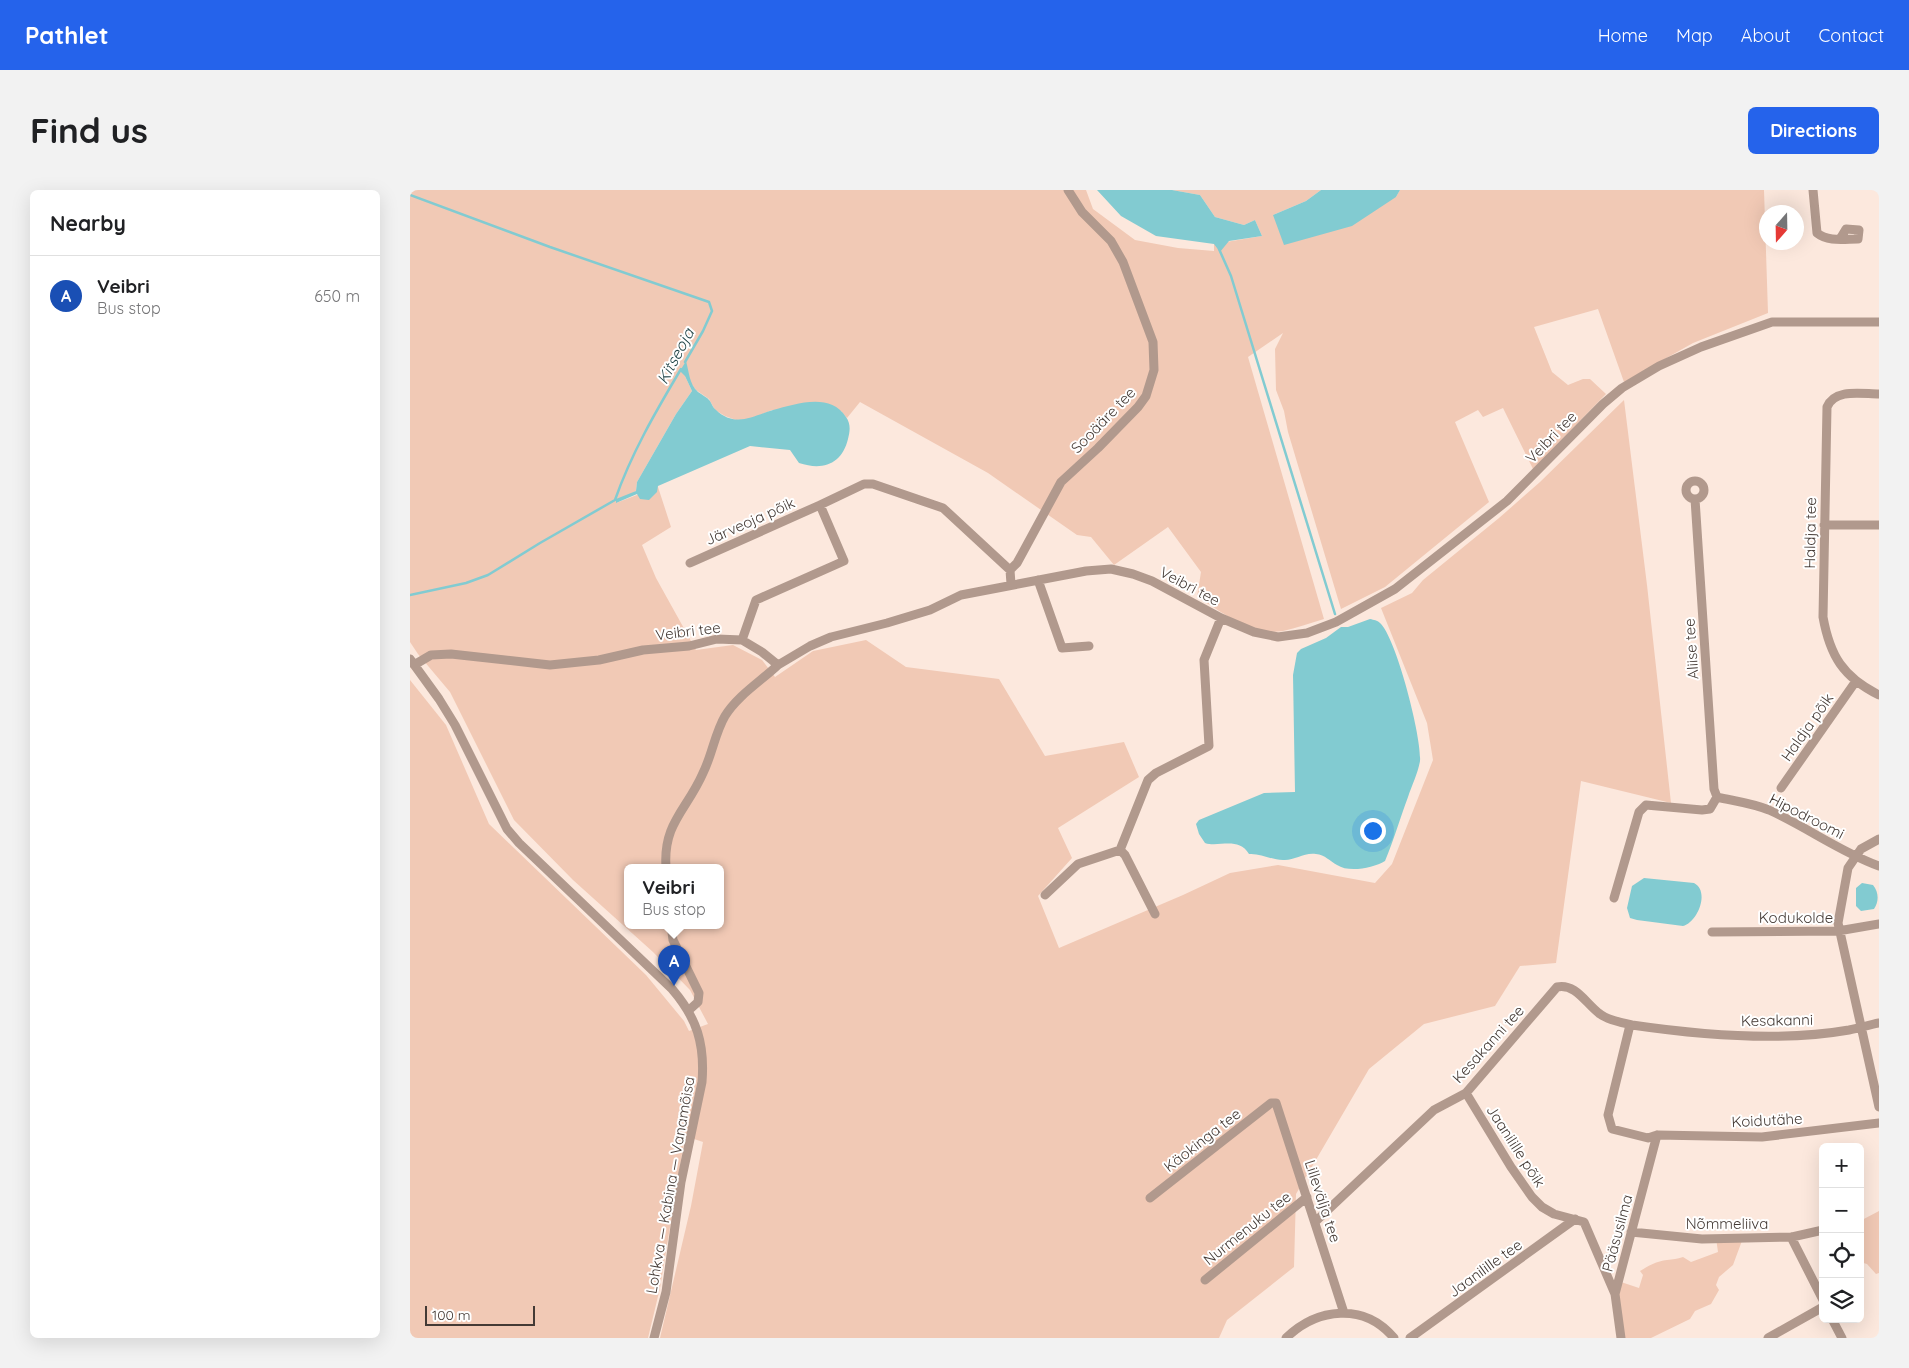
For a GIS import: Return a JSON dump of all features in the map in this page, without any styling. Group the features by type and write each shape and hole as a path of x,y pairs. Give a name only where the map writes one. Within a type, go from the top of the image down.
{"street":[{"name":"Sooääre tee","path":"1010,570 1018,563 1061,482 1138,407 1146,396 1154,370 1153,342 1149,326 1123,262 1111,241 1086,217 1068,190"},
{"path":"1813,190 1817,233 1828,239 1840,239"},
{"name":"Veibri tee","path":"412,662 431,655 451,654 550,665 600,660 643,650 689,646 716,639 742,640 762,652 778,666 810,646 831,638 930,610 961,595 1086,571 1111,569 1133,574 1171,590 1221,618 1266,635 1278,637 1307,633 1336,622 1395,589 1512,496 1580,425 1622,388 1659,366 1701,347 1772,322 1879,322"},
{"name":"Haldja tee","path":"1879,394 1838,395 1827,405 1823,617 1826,635 1836,658 1856,681 1879,696"},
{"name":"Järveoja põik","path":"690,563 864,484 873,484 943,508 1010,570"},
{"name":"Aliise tee","path":"1696,499 1716,797"},
{"path":"742,640 756,600 844,561 820,505"},
{"path":"1824,525 1879,525"},
{"path":"1010,570 1011,584"},
{"path":"1038,580 1062,648 1089,646"},
{"path":"1046,895 1078,864 1120,850 1148,780 1209,746 1204,660 1221,618"},
{"name":"Lohkva — Kabina — Vanamõisa","path":"412,662 455,725 507,829 519,843 680,998 701,1040 704,1065 702,1082 681,1182 666,1292 654,1338"},
{"path":"666,864 668,835 674,821 693,794 725,716 735,703 778,666"},
{"name":"Haldja põik","path":"1781,788 1856,681"},
{"path":"1614,898 1639,812 1646,805 1702,810 1710,808 1716,797"},
{"name":"Hipodroomi","path":"1716,797 1751,804 1768,810 1854,857 1879,866"},
{"path":"1879,839 1861,849 1848,868 1838,924 1838,931 1879,1107"},
{"path":"1120,850 1125,855 1155,914"},
{"name":"Kodukolde","path":"1712,932 1838,931 1879,924"},
{"path":"672,929 673,940 699,993 698,1002 688,1011"},
{"name":"Kesakanni tee","path":"1315,1222 1434,1110 1466,1093 1556,987 1562,985 1576,992 1605,1018 1630,1025 1675,1031"},
{"name":"Kesakanni","path":"1675,1031 1737,1035 1794,1035 1850,1030 1879,1023"},
{"name":"Koidutähe","path":"1630,1025 1608,1115 1612,1129 1648,1138 1656,1136 1762,1137 1879,1123"},
{"name":"Jaanilille põik","path":"1466,1093 1511,1167 1532,1197 1542,1208 1554,1214 1575,1220"},
{"name":"Lillevälja tee","path":"1271,1103 1276,1103 1344,1313"},
{"name":"Käokinga tee","path":"1150,1198 1271,1103"},
{"name":"Pääsusilma","path":"1621,1338 1615,1294 1656,1136"},
{"name":"Nurmenuku tee","path":"1205,1280 1307,1197"},
{"path":"1575,1220 1584,1222 1615,1294"},
{"name":"Jaanilille tee","path":"1410,1338 1575,1220"},
{"name":"Nõmmeliiva","path":"1631,1232 1702,1239 1791,1237 1819,1231"},
{"path":"1791,1237 1819,1292"},
{"path":"1768,1338 1819,1309"},
{"path":"1286,1338 1307,1321 1320,1316 1344,1313 1377,1323 1394,1338"},
{"path":"1834,1323 1842,1338"}],"shaded area":[{"path":"410,190 1086,190 1093,209 1135,240 1178,248 1214,251 1214,244 1262,236 1255,220 1244,225 1215,217 1200,195 1172,190 1321,190 1306,201 1273,215 1396,197 1400,190 1764,190 1764,205 1759,205 1759,250 1766,250 1768,313 1693,343 1624,382 1598,309 1534,327 1552,372 1568,385 1583,379 1590,379 1606,394 1533,469 1503,408 1483,417 1478,410 1455,422 1489,502 1385,587 1341,609 1288,432 1284,411 1276,390 1275,349 1283,333 1248,357 1324,619 1288,630 1271,632 1260,630 1238,622 1197,597 1201,572 1168,527 1114,565 1091,537 1077,535 988,473 860,402 847,418 841,411 772,410 751,419 736,420 715,410 709,399 696,390 685,376 692,391 676,414 637,482 636,491 616,503 658,487 671,527 642,545 656,578 696,650 733,645 762,660 775,677 813,651 866,640 906,667 999,679 1045,756 1124,742 1139,777 1058,828 1072,858 1038,896 1059,948 1230,873 1278,865 1375,883 1392,864 1433,760 1427,723 1381,608 1412,593 1423,580 1540,482 1624,400 1671,803 1581,781 1556,963 1520,966 1495,1006 1424,1024 1369,1069 1296,1194 1294,1267 1227,1320 1219,1338 660,1338 691,1206 703,1142 685,1136 660,1288 648,1338 410,1338 410,680 446,725 489,824 646,975 684,1021 689,1031 708,1024 690,990 627,929 724,929 724,864 624,864 624,926 573,880 514,820 450,692 410,642"},
{"path":"1879,1211 1879,1273 1876,1274 1864,1263 1864,1219"},
{"path":"1716,1238 1743,1238 1733,1265 1719,1277 1716,1285 1719,1290 1711,1304 1695,1311 1690,1319 1651,1338 1623,1338 1618,1293 1621,1282 1639,1288 1643,1275 1640,1271 1653,1264 1683,1257 1691,1262 1718,1252"}],"water":[{"path":"1097,190 1172,190 1200,195 1215,217 1244,225 1255,220 1262,236 1229,241 1220,252 1214,244 1156,236 1121,216"},
{"path":"1321,190 1400,190 1396,197 1352,226 1284,245 1273,215 1306,201"},
{"path":"686,361 695,389 709,400 715,409 730,418 744,419 792,405 812,402 822,402 839,409 849,422 850,428 845,448 836,460 823,466 816,466 799,463 790,450 750,446 658,486 657,492 649,500 640,499 637,494 616,503 616,499 636,491 637,482 676,414 692,391 685,376 680,371"},
{"path":"1370,619 1380,623 1393,647 1407,689 1420,749 1418,770 1385,861 1374,866 1348,869 1316,854 1279,860 1249,854 1239,845 1205,843 1199,834 1196,824 1199,820 1264,793 1295,792 1293,675 1297,653 1301,649 1326,638 1341,627 1348,627"},
{"path":"1644,878 1694,883 1699,887 1702,899 1693,919 1683,926 1630,918 1627,908 1632,886"},
{"path":"1862,883 1873,885 1876,891 1877,900 1874,909 1861,911 1856,906 1856,888"}],"waterway":[{"name":"Kitseoja","path":"410,195 550,247 709,302 712,311 685,362"},
{"path":"1219,249 1231,276 1335,614"},
{"name":"Kitseoja","path":"410,595 466,583 488,575 615,500 636,449 681,369"}],"place":[{"name":"Veibri","path":"674,986"}]}
